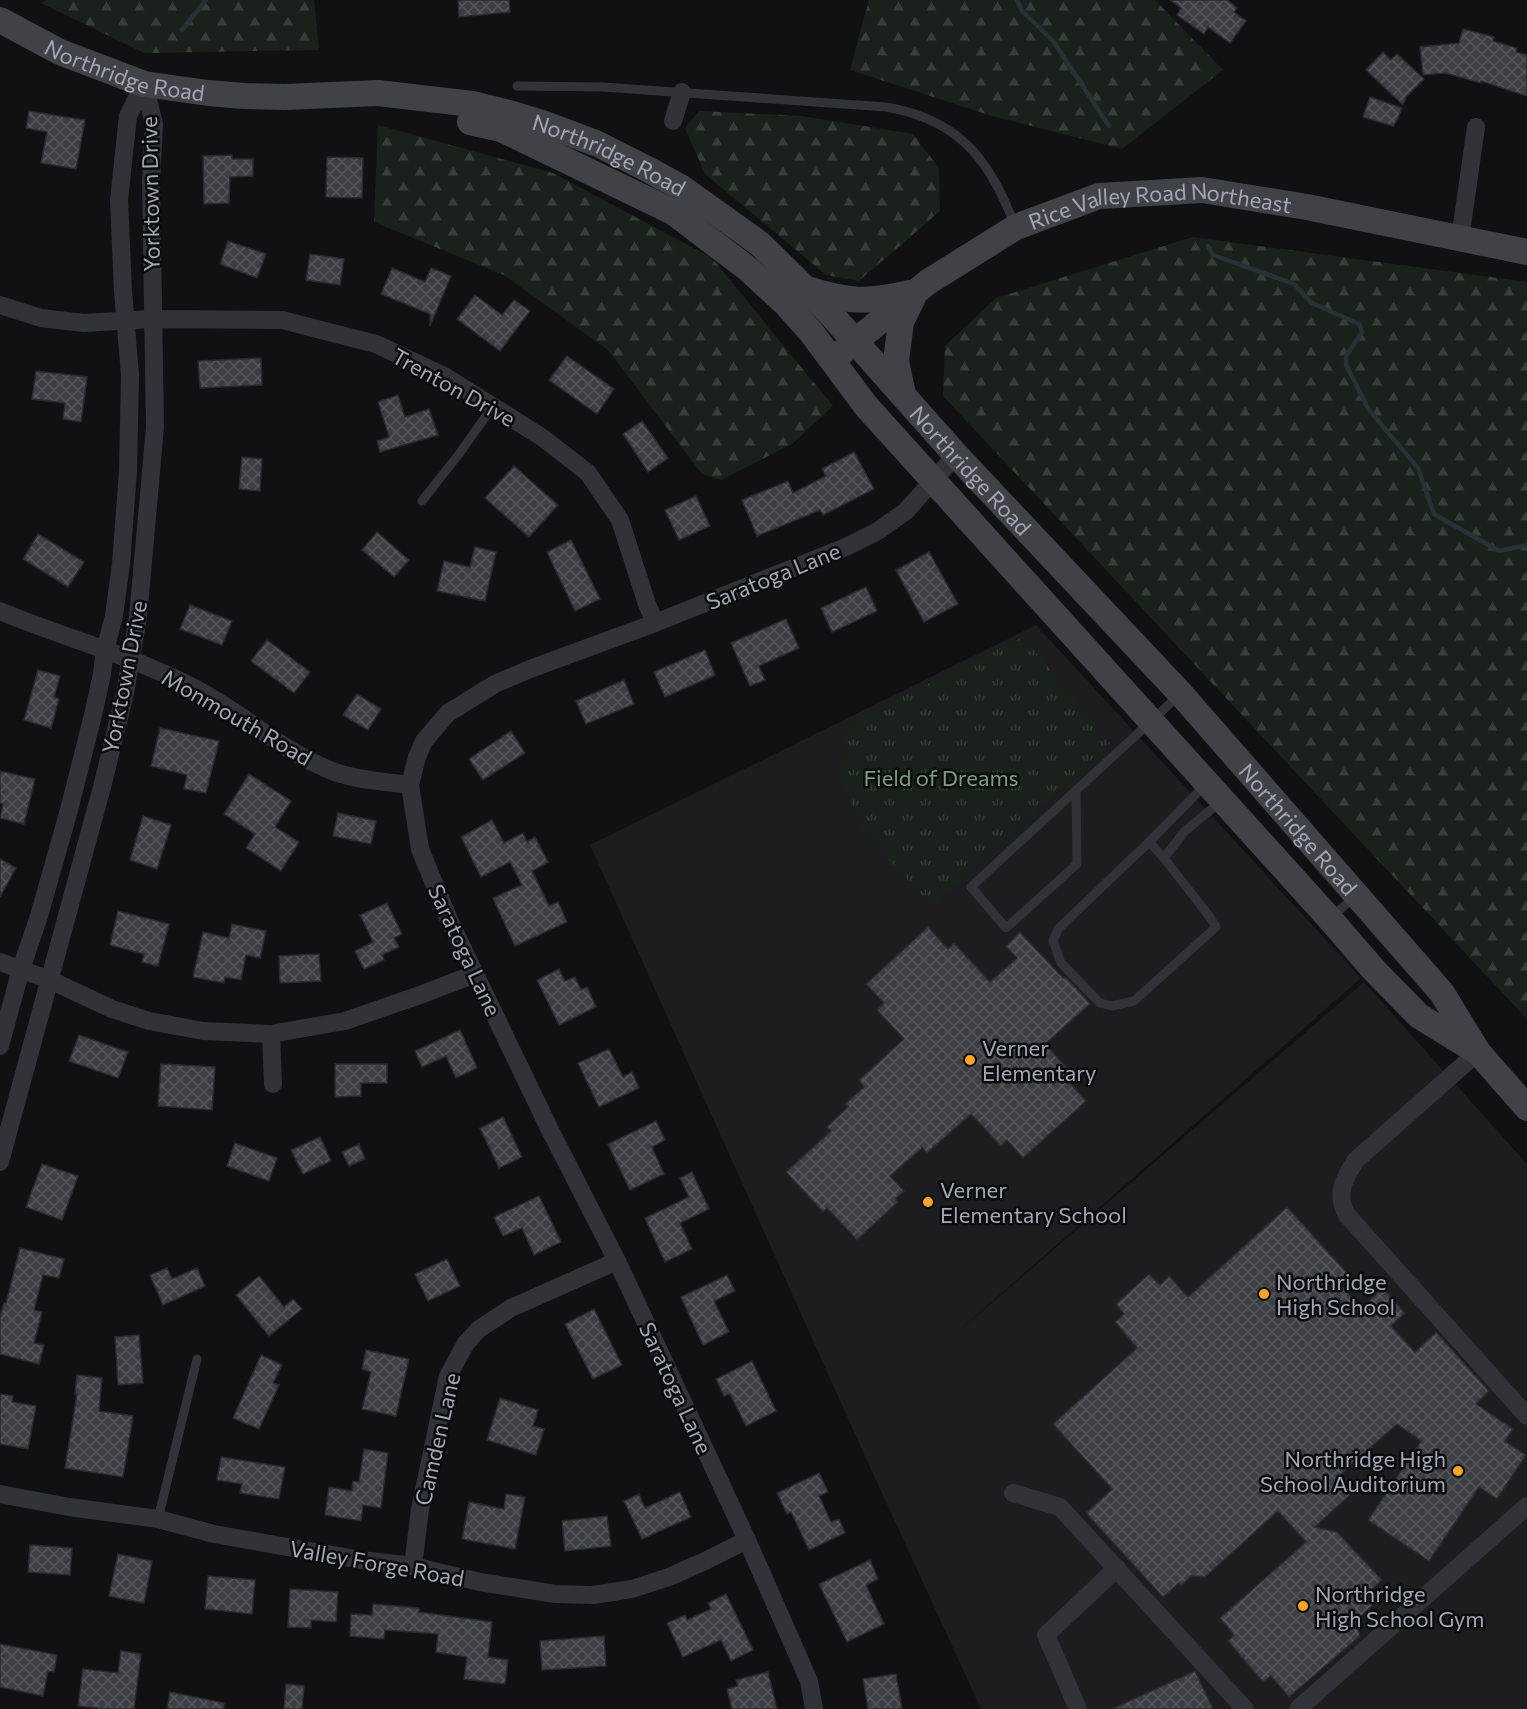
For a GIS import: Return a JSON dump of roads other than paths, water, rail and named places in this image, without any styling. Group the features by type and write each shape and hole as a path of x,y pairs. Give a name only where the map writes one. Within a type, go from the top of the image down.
{"main road":[{"name":"Northridge Road","path":"0,20 60,52 144,84 244,96 332,96 378,93 439,104 472,104 509,113 545,123 598,144 682,188 760,244 828,311 956,455 1181,694 1442,993 1479,1052 1527,1107"},
{"name":"Northridge Road","path":"332,96 406,108 501,129 673,212 748,269 780,298 811,332 866,406 1373,969 1419,1017 1479,1052"},
{"name":"Rice Valley Road Northeast","path":"833,360 928,282 1016,227 1099,196 1202,190 1307,207 1527,252"},
{"path":"806,289 836,298 863,301 885,299 916,291"},
{"path":"903,395 897,361 901,322 916,291"}],"street":[{"name":"Yorktown Drive","path":"0,1162 102,787 132,659 138,617 155,427 151,180 154,124 144,84"},
{"name":"Yorktown Drive","path":"0,1046 69,810 93,715 114,616 121,564 128,471 130,375 119,200 128,116 144,84"},
{"path":"673,121 682,92"},
{"path":"1460,239 1476,127"},
{"name":"Trenton Drive","path":"0,305 41,318 84,323 152,319 282,320 376,344 446,377 543,438 588,473 620,520 655,623"},
{"name":"Saratoga Lane","path":"814,1709 809,1681 747,1540 617,1261 549,1128 449,920 420,849 410,785 417,757 424,741 448,713 495,684 846,547 878,531 906,511 956,455"},
{"name":"Monmouth Road","path":"0,611 132,659 196,688 229,707 275,741 326,769 364,779 410,785"},
{"path":"0,962 50,980 112,1009 149,1021 203,1031 271,1034 345,1021 475,974"},
{"path":"271,1034 273,1084"},
{"path":"1479,1052 1356,1160 1346,1174 1341,1188 1341,1199 1347,1215 1527,1416"},
{"name":"Camden Lane","path":"413,1566 420,1509 448,1376 466,1343 479,1329 511,1308 617,1261"},
{"path":"1013,1493 1060,1507 1245,1709"},
{"name":"Valley Forge Road","path":"0,1494 69,1508 158,1519 214,1534 361,1560 413,1566 480,1582 555,1594 593,1595 632,1589 669,1577 747,1540"},
{"path":"1298,1709 1527,1506"},
{"path":"1078,1709 1046,1635 1117,1568"}],"lane":[{"path":"517,86 603,87 886,106 905,110 923,116 956,134 976,155 993,179 1016,227"},
{"path":"422,501 493,406"},
{"path":"1076,790 1077,864 1006,928 970,887 1151,721 1181,694"},
{"path":"1149,842 1164,858 1216,927 1134,1001 1112,1006 1100,1003 1061,963 1053,941 1058,929 1149,842 1215,791"},
{"path":"1164,858 1215,791"},
{"path":"1330,919 1357,895"},
{"path":"158,1519 197,1359"}],"waterway":[{"path":"182,30 206,0"},
{"path":"1017,0 1022,11 1053,41 1109,126"},
{"path":"1208,246 1213,255 1294,284 1312,303 1359,324 1362,332 1346,356 1346,365 1369,410 1418,468 1434,514 1499,551 1527,545"}],"place":[{"name":"Verner Elementary","path":"970,1060"},
{"name":"Verner Elementary School","path":"928,1202"},
{"name":"Northridge High School","path":"1264,1294"},
{"name":"Northridge High School Auditorium","path":"1458,1471"},
{"name":"Northridge High School Gym","path":"1303,1606"}],"park label":[{"name":"Field of Dreams","path":"941,777"}]}
